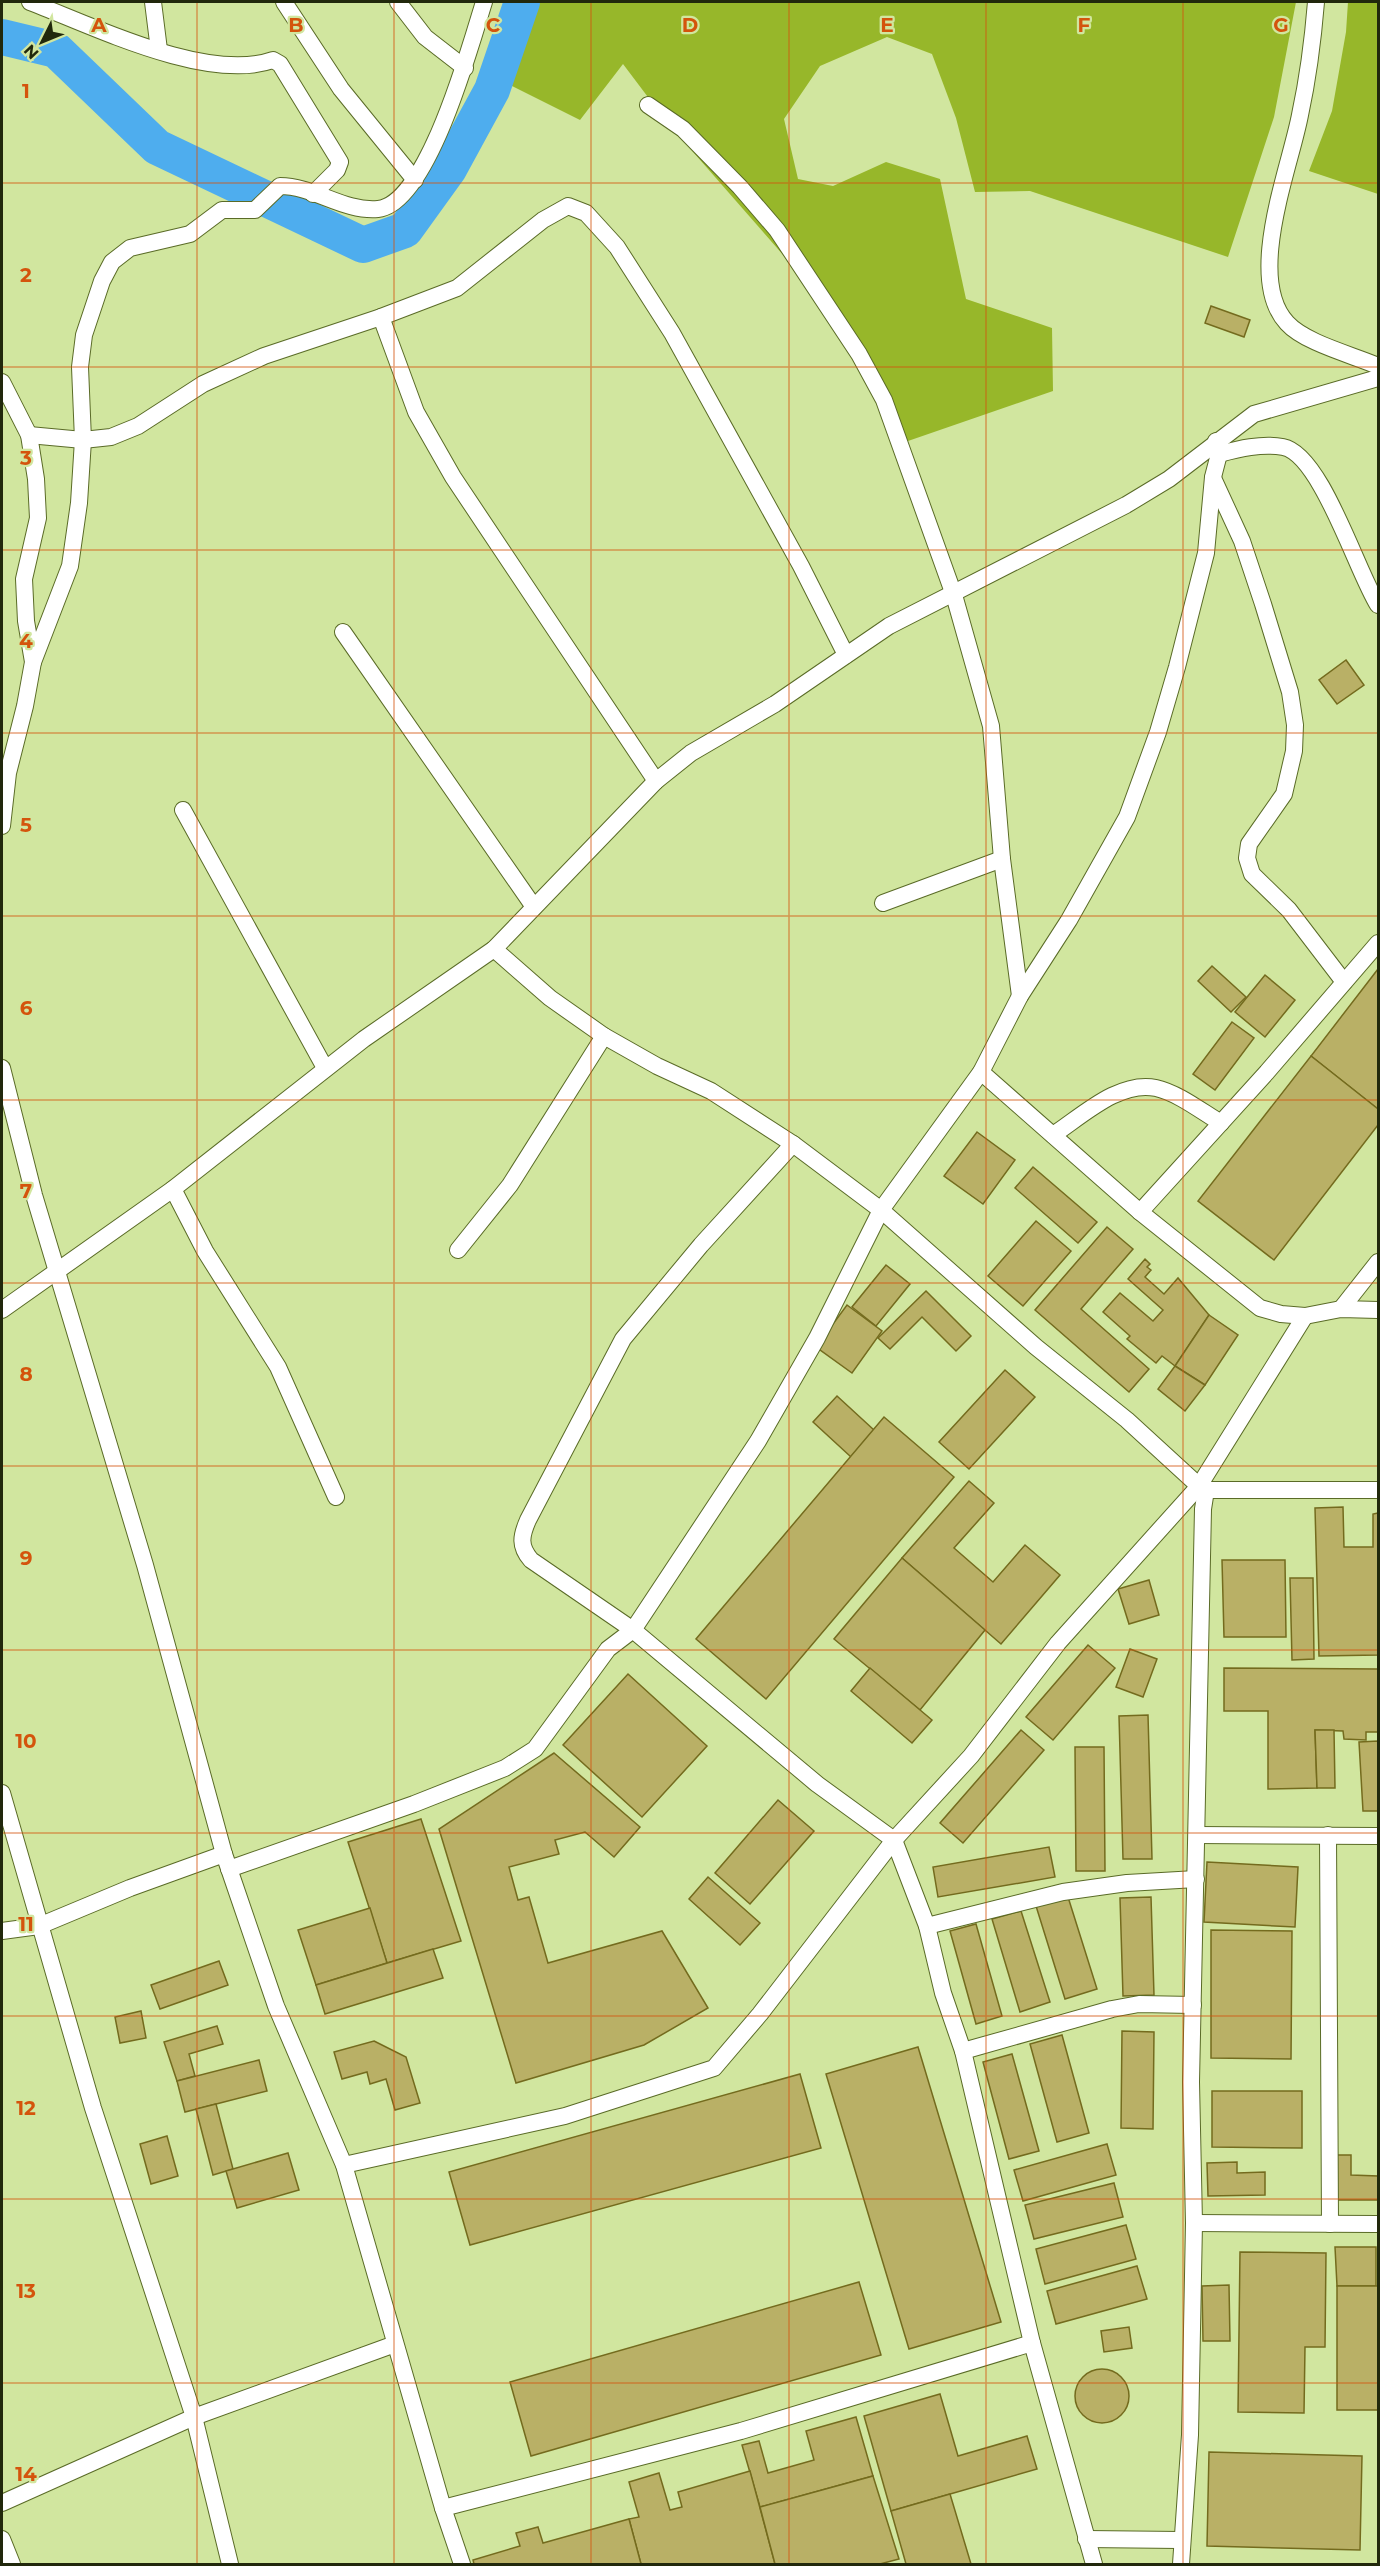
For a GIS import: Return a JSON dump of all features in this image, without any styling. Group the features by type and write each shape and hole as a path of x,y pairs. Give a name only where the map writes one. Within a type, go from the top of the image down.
{"street":[{"path":"30,2 159,50 199,62 260,64 273,60 280,64 340,162 337,170 313,194"},
{"path":"153,2 159,50"},
{"path":"284,2 341,89 415,180"},
{"path":"398,2 425,37 465,68"},
{"path":"2,826 5,771 33,662 70,566 79,503 83,440 80,368 84,335 102,281 112,262 130,248 142,243 168,240 190,234 222,210 251,211 259,207 277,188 285,186 363,209 382,208 392,203 415,180 435,142 465,68 484,2"},
{"path":"1316,2 1300,116 1272,226 1271,278 1275,304 1288,324 1303,335 1378,366"},
{"path":"648,105 683,129 740,187 777,230 859,354 884,400 954,595 992,726 1002,859 1020,996"},
{"path":"28,435 83,440 111,437 138,426 213,379 264,356 381,317 456,288 543,220 568,206 586,213 617,247 672,333 801,566 846,655"},
{"path":"381,317 416,412 453,477 656,781"},
{"path":"2,1310 57,1274 173,1189 325,1068 494,949 656,781 691,753 775,704 889,626 1126,506 1218,448 1254,414 1378,378"},
{"path":"2,382 28,435 36,479 38,518 24,579 26,621 33,662"},
{"path":"1218,448 1283,447 1298,454 1331,504 1378,605"},
{"path":"2,1931 39,1926 130,1888 227,1862 414,1804 505,1768 535,1749 608,1649 633,1630 758,1441 817,1338 881,1210 981,1072 1020,996 1069,920 1127,817 1158,732 1206,553 1218,448"},
{"path":"1213,477 1242,541 1260,594 1290,692 1295,725 1294,752 1284,794 1249,844 1247,858 1252,874 1289,910 1344,982"},
{"path":"343,632 534,907"},
{"path":"183,810 325,1068"},
{"path":"883,903 1002,859"},
{"path":"1140,1212 1378,943"},
{"path":"494,949 550,998 604,1036 657,1066 711,1091 793,1144 881,1210 1036,1347 1127,1420 1202,1488 1378,1490"},
{"path":"458,1250 510,1185 604,1036"},
{"path":"2,1068 8,1119 145,1565 227,1862 276,2006 344,2165 443,2508 462,2565"},
{"path":"981,1072 1140,1212 1260,1308 1281,1314 1305,1316 1341,1309 1378,1310"},
{"path":"1053,1135 1118,1093 1141,1087 1157,1088 1221,1123"},
{"path":"793,1144 701,1245 624,1340 521,1535 523,1550 531,1560 633,1630 817,1784 894,1839 927,1926 943,1993 963,2051 1032,2343 1094,2565"},
{"path":"173,1189 205,1251 278,1367 336,1497"},
{"path":"1341,1309 1378,1262"},
{"path":"344,2165 565,2116 714,2068 768,2005 894,1839 971,1756 1058,1643 1202,1488 1305,1316"},
{"path":"1181,2565 1180,2540 1190,2435 1194,2223 1191,2082 1202,1488"},
{"path":"2,1793 96,2119 194,2417 230,2565"},
{"path":"1197,1835 1378,1836"},
{"path":"1328,1835 1330,2224"},
{"path":"927,1926 1063,1892 1127,1883 1196,1879"},
{"path":"963,2051 1139,2004 1193,2005"},
{"path":"1194,2223 1378,2224"},
{"path":"443,2508 741,2431 1032,2343"},
{"path":"2,2503 194,2417 395,2344"},
{"path":"2,2539 12,2565"},
{"path":"1086,2539 1180,2540"}],"green space":[{"path":"538,2 1296,2 1274,117 1228,257 1030,191 975,192 956,118 932,54 887,37 820,66 784,119 798,179 833,186 886,162 940,179 966,299 1052,328 1053,391 908,441 784,256 666,121 623,64 580,120 508,84"},
{"path":"1348,2 1378,2 1378,194 1309,171 1332,111 1346,32"}],"building":[{"path":"1211,306 1250,320 1244,337 1205,323"},
{"path":"1346,660 1364,685 1337,704 1319,680"},
{"path":"1212,966 1246,997 1231,1012 1198,981"},
{"path":"1378,969 1378,1109 1311,1056"},
{"path":"1265,975 1295,1000 1265,1037 1235,1012"},
{"path":"1232,1022 1254,1038 1215,1090 1193,1074"},
{"path":"1311,1056 1378,1109 1378,1125 1274,1260 1198,1201"},
{"path":"977,1132 1015,1160 983,1204 944,1176"},
{"path":"1033,1167 1097,1222 1078,1243 1015,1188"},
{"path":"1036,1221 1071,1251 1023,1306 988,1276"},
{"path":"1107,1227 1133,1249 1081,1309 1149,1369 1129,1392 1035,1310"},
{"path":"1145,1259 1150,1264 1147,1267 1151,1270 1145,1277 1164,1294 1178,1278 1209,1315 1175,1366 1162,1356 1156,1363 1127,1339 1130,1336 1103,1312 1120,1293 1153,1321 1163,1310 1128,1279"},
{"path":"886,1265 910,1284 876,1326 852,1307"},
{"path":"926,1291 971,1336 956,1351 922,1317 890,1349 878,1338"},
{"path":"847,1305 882,1331 852,1373 816,1347"},
{"path":"1209,1315 1238,1335 1205,1385 1175,1366"},
{"path":"1175,1366 1205,1385 1185,1411 1158,1389"},
{"path":"1005,1370 1035,1397 969,1469 939,1442"},
{"path":"837,1396 874,1430 851,1457 813,1422"},
{"path":"884,1417 954,1477 766,1699 696,1639"},
{"path":"969,1481 994,1503 954,1548 993,1582 1025,1545 1060,1575 1001,1644 902,1558"},
{"path":"1343,1507 1344,1547 1373,1547 1373,1514 1378,1513 1378,1655 1319,1656 1315,1508"},
{"path":"902,1558 985,1630 920,1710 834,1639"},
{"path":"1222,1560 1285,1560 1286,1637 1224,1637"},
{"path":"1290,1578 1313,1578 1314,1659 1292,1660"},
{"path":"1149,1580 1159,1615 1129,1624 1118,1589"},
{"path":"1088,1645 1115,1668 1053,1740 1026,1717"},
{"path":"1130,1649 1157,1659 1143,1697 1116,1687"},
{"path":"870,1668 932,1720 912,1743 851,1691"},
{"path":"1224,1668 1378,1669 1378,1732 1366,1732 1366,1740 1344,1739 1343,1731 1315,1730 1317,1788 1268,1789 1268,1711 1224,1711"},
{"path":"628,1674 707,1746 642,1817 563,1745"},
{"path":"1148,1715 1152,1859 1123,1859 1119,1716"},
{"path":"1021,1730 1044,1750 963,1843 940,1823"},
{"path":"1315,1730 1334,1730 1335,1788 1317,1788"},
{"path":"1378,1741 1378,1811 1363,1811 1359,1742"},
{"path":"1075,1747 1104,1747 1105,1871 1076,1871"},
{"path":"554,1753 640,1827 614,1857 585,1832 555,1840 559,1854 509,1867 518,1900 529,1897 548,1963 662,1931 708,2008 644,2045 516,2083 439,1829"},
{"path":"778,1800 814,1831 750,1904 715,1873"},
{"path":"421,1819 461,1941 387,1963 348,1842"},
{"path":"1049,1847 1055,1877 938,1897 933,1867"},
{"path":"1207,1862 1298,1867 1295,1927 1204,1922"},
{"path":"708,1877 760,1923 740,1945 689,1899"},
{"path":"1068,1897 1097,1989 1065,1999 1036,1906"},
{"path":"1151,1897 1154,1995 1123,1996 1120,1898"},
{"path":"370,1908 387,1963 316,1985 298,1930"},
{"path":"1021,1911 1050,2002 1020,2012 992,1919"},
{"path":"976,1924 1002,2016 976,2024 950,1931"},
{"path":"1211,1930 1292,1931 1291,2059 1211,2058"},
{"path":"433,1949 443,1978 325,2014 316,1985"},
{"path":"219,1961 228,1985 160,2009 151,1985"},
{"path":"141,2011 146,2038 120,2043 115,2017"},
{"path":"217,2026 223,2044 189,2054 195,2076 177,2081 164,2042"},
{"path":"1122,2031 1154,2032 1153,2129 1121,2128"},
{"path":"1062,2035 1089,2133 1057,2142 1030,2044"},
{"path":"374,2041 406,2057 420,2103 395,2110 386,2079 370,2084 367,2072 342,2079 334,2052"},
{"path":"918,2047 1001,2322 909,2349 826,2074"},
{"path":"1012,2054 1039,2151 1009,2159 983,2062"},
{"path":"259,2060 267,2091 185,2112 177,2081"},
{"path":"800,2074 821,2148 470,2245 449,2172"},
{"path":"1212,2091 1302,2091 1302,2148 1212,2147"},
{"path":"216,2104 233,2169 213,2175 196,2109"},
{"path":"167,2136 178,2176 151,2184 140,2144"},
{"path":"1107,2144 1116,2175 1023,2201 1014,2170"},
{"path":"288,2153 299,2190 237,2208 226,2171"},
{"path":"1334,2155 1351,2155 1351,2175 1378,2176 1378,2200 1334,2200"},
{"path":"1237,2162 1237,2173 1265,2172 1265,2195 1208,2196 1207,2163"},
{"path":"1114,2183 1123,2217 1034,2239 1025,2205"},
{"path":"1126,2225 1136,2259 1045,2284 1036,2249"},
{"path":"1335,2247 1376,2247 1376,2286 1337,2286"},
{"path":"1240,2252 1326,2253 1325,2347 1305,2347 1304,2413 1238,2412"},
{"path":"1137,2266 1147,2299 1056,2324 1047,2291"},
{"path":"859,2282 881,2355 531,2456 510,2382"},
{"path":"1229,2285 1230,2341 1203,2341 1202,2286"},
{"path":"1337,2286 1378,2286 1378,2410 1337,2410"},
{"path":"1129,2327 1132,2348 1104,2352 1101,2331"},
{"path":"1097,2369 1107,2369 1117,2373 1125,2381 1129,2396 1125,2411 1117,2419 1107,2423 1097,2423 1087,2419 1079,2411 1075,2401 1075,2391 1079,2381 1087,2373"},
{"path":"940,2394 958,2456 1027,2436 1037,2469 891,2511 864,2416"},
{"path":"856,2417 873,2476 760,2507 742,2445 759,2441 768,2473 814,2460 806,2431"},
{"path":"1209,2452 1362,2456 1360,2550 1207,2546"},
{"path":"750,2471 775,2564 641,2564 629,2519 639,2517 629,2482 659,2473 670,2510 682,2507 678,2492"},
{"path":"873,2476 899,2559 880,2564 775,2564 760,2507"},
{"path":"950,2494 971,2564 906,2564 891,2511"},
{"path":"629,2519 641,2564 474,2564 473,2560 520,2546 516,2533 538,2527 543,2543"}],"waterway":[{"path":"2,37 56,50 157,147 363,245 405,230 449,169 492,90 522,2"}]}
